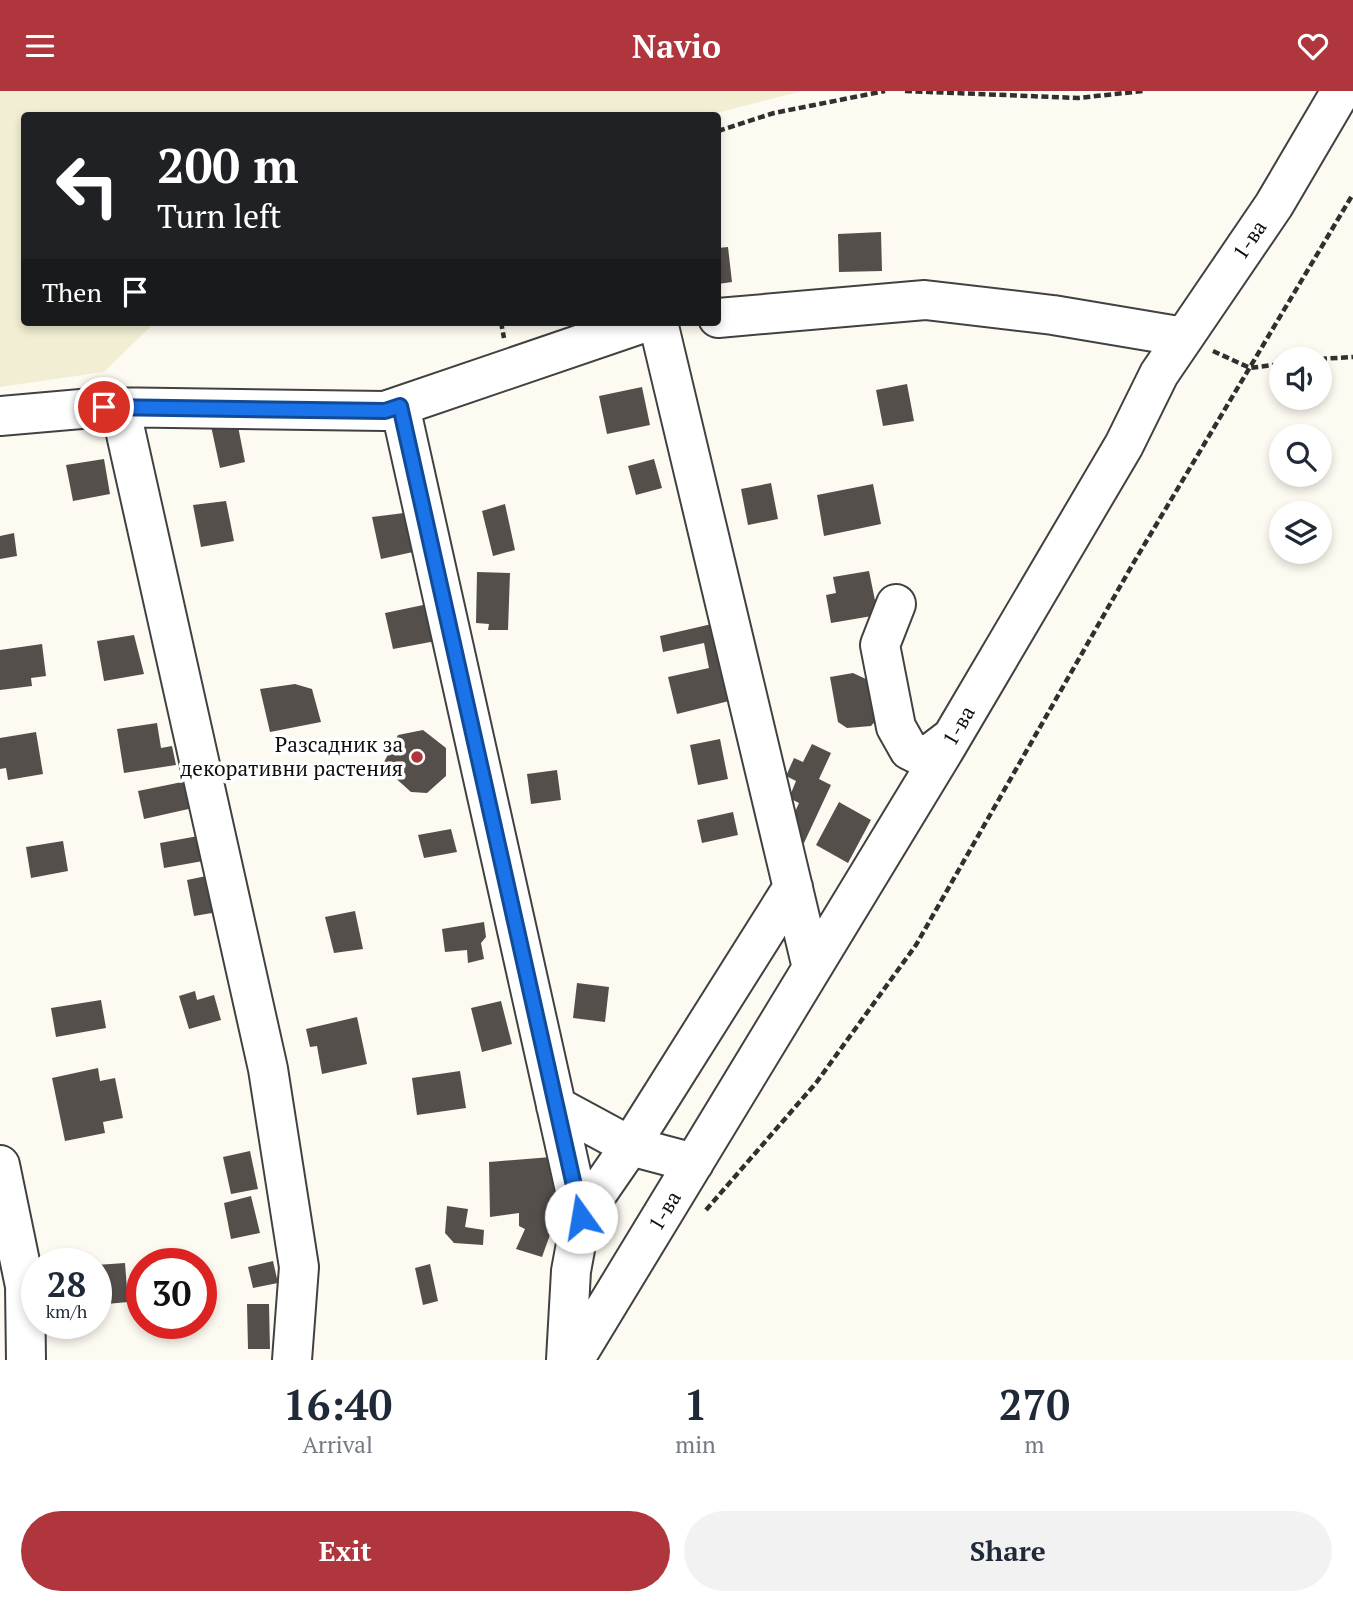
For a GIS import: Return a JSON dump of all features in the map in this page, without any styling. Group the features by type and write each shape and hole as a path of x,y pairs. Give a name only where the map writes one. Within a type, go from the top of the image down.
{"street":[{"name":"1-ва","path":"574,1360 952,737 1124,445 1159,374 1274,205 1341,91"},
{"path":"721,318 925,300 1053,315 1184,337"},
{"path":"0,416 120,407 385,411 634,326"},
{"path":"659,326 812,968"},
{"path":"400,406 581,1217 571,1271 566,1360"},
{"path":"120,407 268,1069 299,1267 292,1360"},
{"path":"896,604 880,645 896,727 909,750 919,755 931,753 952,737"},
{"path":"581,1217 630,1146 793,887"},
{"path":"556,1106 630,1146 694,1163"},
{"path":"0,1165 25,1286 26,1360"}],"path":[{"path":"721,130 774,113 885,91"},
{"path":"905,91 1078,98 1143,91"},
{"path":"705,1211 816,1083 916,945 1135,562 1353,194"},
{"path":"1184,337 1250,368 1269,366"},
{"path":"1332,358 1353,357"}],"shaded area":[{"path":"0,91 802,91 721,112 21,112 21,326 151,326 104,372 0,387"}],"building":[{"path":"881,232 882,271 839,272 838,234"},
{"path":"728,247 732,282 721,284 721,248"},
{"path":"907,384 914,421 883,426 876,390"},
{"path":"642,387 650,425 607,434 599,396"},
{"path":"237,421 245,462 220,468 211,426"},
{"path":"104,459 110,494 73,501 66,465"},
{"path":"654,459 662,488 636,495 628,466"},
{"path":"771,483 778,519 748,525 741,489"},
{"path":"873,484 881,524 824,536 817,495"},
{"path":"226,501 234,541 201,547 193,505"},
{"path":"505,504 515,550 493,556 482,511"},
{"path":"404,513 413,552 381,559 372,517"},
{"path":"14,533 17,556 0,559 0,536"},
{"path":"869,571 878,615 831,623 826,595 836,593 833,577"},
{"path":"477,572 510,573 508,630 488,630 489,624 476,623"},
{"path":"428,604 436,641 393,649 385,613"},
{"path":"716,623 733,700 677,714 668,677 709,668 704,643 663,652 660,636"},
{"path":"134,635 144,674 104,681 97,641"},
{"path":"42,644 46,676 31,678 32,686 0,690 0,650"},
{"path":"853,673 881,686 879,717 871,726 847,728 838,722 830,677"},
{"path":"295,684 312,689 321,722 270,732 260,689"},
{"path":"157,723 161,748 172,746 176,765 124,773 117,729"},
{"name":"Разсадник за декоративни растения","path":"423,730 446,748 446,776 427,793 411,792 382,766 398,735"},
{"path":"36,732 43,774 8,780 6,768 0,769 0,738"},
{"path":"720,739 728,779 698,785 690,745"},
{"path":"812,744 831,753 819,779 831,785 804,843 785,834 799,803 789,798 796,781 786,776 794,758 803,762"},
{"path":"557,770 561,800 531,804 527,774"},
{"path":"187,781 193,808 144,819 138,791"},
{"path":"839,802 871,820 848,863 816,845"},
{"path":"733,812 738,835 702,843 697,820"},
{"path":"451,829 457,852 424,858 418,835"},
{"path":"198,836 203,861 164,868 160,843"},
{"path":"63,841 68,871 31,878 26,847"},
{"path":"211,875 218,912 194,916 187,880"},
{"path":"355,911 363,949 334,953 325,917"},
{"path":"484,922 486,937 481,943 484,959 468,963 467,950 445,952 442,929"},
{"path":"577,983 609,987 605,1022 573,1018"},
{"path":"195,991 197,1000 214,995 221,1020 189,1029 179,996"},
{"path":"101,1000 106,1028 56,1037 51,1008"},
{"path":"501,1001 512,1044 482,1052 471,1008"},
{"path":"357,1017 367,1064 322,1074 317,1046 310,1047 306,1029"},
{"path":"98,1068 100,1081 115,1078 123,1118 103,1122 105,1133 65,1141 52,1078"},
{"path":"460,1071 466,1108 417,1115 412,1078"},
{"path":"250,1151 258,1189 231,1194 223,1157"},
{"path":"551,1157 560,1207 542,1257 516,1249 525,1229 519,1226 519,1213 490,1217 489,1162"},
{"path":"251,1196 260,1233 231,1239 224,1203"},
{"path":"447,1206 468,1209 465,1227 484,1230 483,1245 454,1243 445,1233"},
{"path":"273,1261 278,1283 253,1288 248,1267"},
{"path":"125,1263 126,1302 112,1304 112,1264"},
{"path":"430,1264 438,1301 423,1305 415,1268"},
{"path":"247,1304 269,1304 270,1349 248,1349"}],"place":[{"name":"Разсадник за декоративни растения","path":"417,757"}],"route":[{"path":"104,407 385,411 400,406 581,1217"}]}
